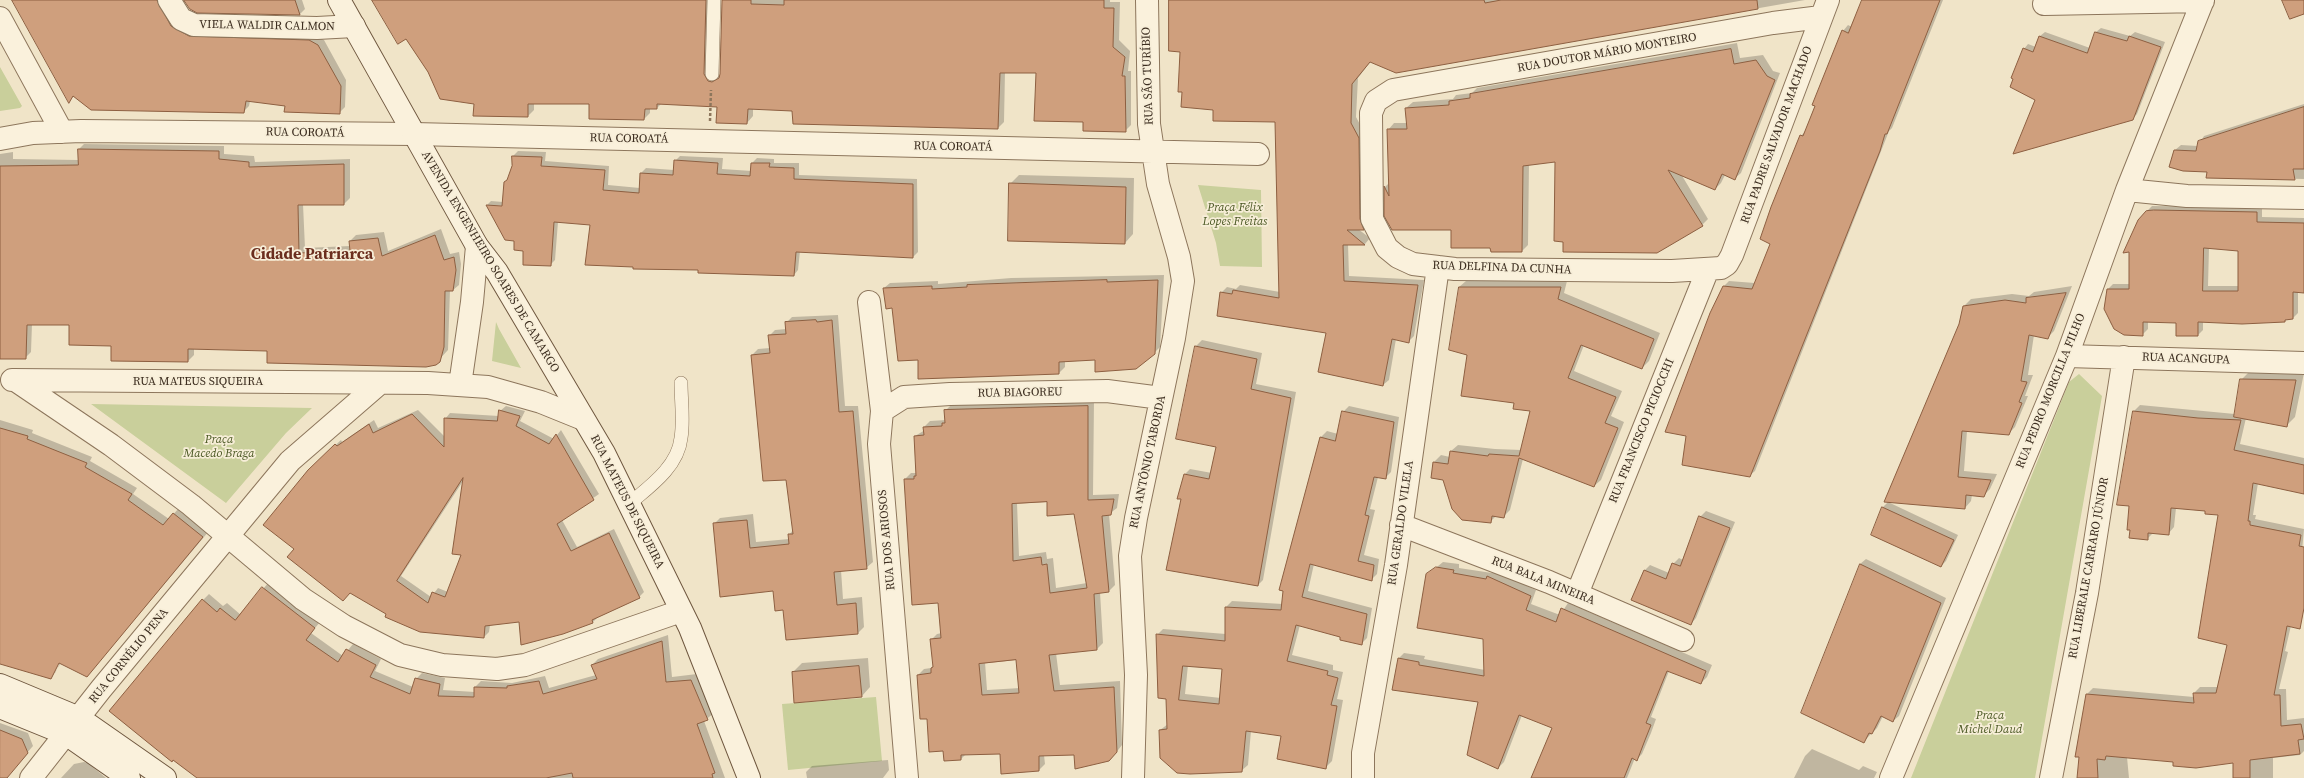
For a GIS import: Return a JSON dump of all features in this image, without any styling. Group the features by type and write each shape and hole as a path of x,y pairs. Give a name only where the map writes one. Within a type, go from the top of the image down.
{"street":[{"name":"VIELA WALDIR CALMON","path":"169,0 181,19 194,25 317,28 354,26"},
{"name":"AVENIDA ENGENHEIRO SOARES DE CAMARGO","path":"339,0 477,246 497,272 584,419"},
{"name":"RUA SÃO TURÍBIO","path":"1146,0 1149,124 1153,151"},
{"path":"2044,4 2203,0"},
{"name":"RUA PEDRO MORCILLA FILHO","path":"1891,778 2067,356 2128,190 2203,0"},
{"name":"RUA DOUTOR MÁRIO MONTEIRO","path":"1393,90 1773,23 1825,9"},
{"name":"RUA PADRE SALVADOR MACHADO","path":"1715,269 1727,264 1732,255 1825,9"},
{"path":"0,18 62,132"},
{"name":"RUA DELFINA DA CUNHA","path":"1393,90 1376,102 1371,113 1372,219 1387,248 1398,257 1413,264 1463,269 1715,269"},
{"name":"RUA COROATÁ","path":"0,139 33,133 62,132 414,134 1258,154"},
{"name":"RUA ANTÔNIO TABORDA","path":"1133,778 1136,674 1130,556 1136,518 1174,338 1183,281 1179,257 1158,184 1153,151"},
{"path":"2128,190 2187,196 2304,198"},
{"path":"460,385 472,302 477,246"},
{"name":"RUA GERALDO VILELA","path":"1363,778 1363,753 1401,525 1438,267"},
{"name":"RUA FRANCISCO PICIOCCHI","path":"1577,594 1715,269"},
{"name":"RUA DOS ARIOSOS","path":"869,302 882,411 879,444 907,778"},
{"name":"RUA ACANGUPA","path":"2067,356 2304,362"},
{"name":"RUA LIBERALE CARRARO JÚNIOR","path":"2051,778 2087,593 2124,357"},
{"path":"8,380 111,445 228,536 303,599 344,626 400,655 442,665 497,669 525,665 681,611"},
{"name":"RUA MATEUS SIQUEIRA","path":"8,380 380,383"},
{"path":"228,536 290,460 380,383 488,386 541,402 584,419"},
{"name":"RUA BIAGOREU","path":"882,411 904,397 950,394 1107,391 1161,398"},
{"name":"RUA MATEUS DE SIQUEIRA","path":"584,419 604,453 681,611 749,778"},
{"name":"RUA BALA MINEIRA","path":"1401,525 1577,594 1683,640"},
{"name":"RUA CORNÉLIO PENA","path":"31,778 228,536"},
{"path":"0,685 79,718 165,778"},
{"path":"0,707 66,734 129,778"}],"lane":[{"path":"712,74 714,0"},
{"path":"629,504 655,482 673,460 681,439 681,383"}],"path":[{"path":"710,141 712,74"}],"green space":[{"path":"0,67 22,106 20,108 0,111"},
{"name":"Praça Félix Lopes Freitas","path":"1198,185 1261,190 1262,267 1220,266 1216,243"},
{"path":"496,322 499,329 521,368 492,361"},
{"name":"Praça Michel Daud","path":"2079,374 2102,396 2035,778 1911,778 2069,382"},
{"name":"Praça Macedo Braga","path":"91,404 312,408 286,433 226,503"},
{"path":"876,697 882,761 788,770 782,704"}],"building":[{"path":"12,0 157,0 171,26 189,36 309,40 318,45 341,86 340,114 284,112 285,106 246,101 244,113 91,110 73,96 69,103"},
{"path":"184,0 295,0 300,15 197,13 190,9"},
{"path":"372,0 706,0 704,74 708,81 712,82 719,78 720,74 722,0 751,0 751,4 784,5 784,0 1104,0 1104,8 1114,8 1113,47 1125,57 1122,76 1125,76 1126,132 1083,131 1083,122 1034,121 1036,73 1000,73 998,129 793,124 792,111 748,109 747,124 716,123 717,107 657,104 657,109 645,109 644,120 589,119 589,104 528,104 528,117 473,116 474,104 440,99 428,72 406,39 398,44"},
{"path":"1169,0 1484,0 1485,3 1501,0 1757,0 1758,9 1396,73 1370,62 1352,84 1351,123 1359,138 1360,219 1364,230 1347,230 1365,245 1343,245 1344,281 1418,285 1409,343 1392,339 1383,386 1318,372 1326,333 1217,316 1220,292 1232,294 1233,290 1279,298 1275,122 1213,121 1213,110 1181,107 1182,92 1178,92 1180,52 1169,51"},
{"path":"1862,0 1940,0 1887,134 1885,134 1880,151 1750,477 1682,465 1686,436 1665,432 1710,313 1723,286 1752,289 1770,244 1760,239 1771,207 1800,135 1803,136 1815,106 1812,105 1842,30 1848,33"},
{"path":"2282,0 2304,0 2304,14 2290,19"},
{"path":"2095,32 2127,41 2129,36 2161,47 2133,120 2013,154 2035,100 2010,87 2013,79 2011,78 2023,48 2033,52 2039,36 2087,53"},
{"path":"1731,49 1734,64 1756,60 1767,76 1775,80 1735,180 1722,174 1715,190 1668,170 1703,226 1657,253 1563,252 1563,242 1554,241 1555,162 1523,166 1522,252 1491,252 1490,248 1451,248 1451,230 1392,230 1384,216 1384,186 1389,196 1387,129 1407,129 1405,108 1449,105 1449,101 1470,98 1470,94"},
{"path":"2304,107 2304,169 2293,169 2295,180 2206,178 2207,172 2183,171 2169,167 2174,150 2196,151 2198,141"},
{"path":"78,149 219,151 219,159 249,162 249,167 344,164 344,205 298,205 299,253 350,251 349,241 378,238 382,256 435,235 444,260 454,257 456,270 453,291 445,291 444,347 440,362 436,365 426,367 267,363 267,351 188,349 188,362 111,361 111,346 69,345 69,325 27,325 26,359 0,359 0,166 78,165"},
{"path":"512,156 542,157 541,166 605,170 603,190 639,193 640,173 673,175 674,160 718,163 717,174 750,176 751,163 770,163 769,167 794,168 794,179 913,184 913,258 796,252 794,276 698,273 698,270 633,269 633,267 585,265 590,225 554,222 551,266 523,265 523,251 514,250 514,241 505,240 486,205 502,206 504,182 507,180 512,166"},
{"path":"1009,183 1126,187 1125,244 1008,241"},
{"path":"2146,211 2257,212 2257,222 2304,223 2304,293 2293,292 2293,319 2285,320 2285,322 2242,324 2198,322 2198,336 2176,336 2176,323 2143,322 2143,336 2124,335 2114,329 2104,309 2107,289 2129,289 2129,252 2123,253 2138,220","holes":["2204,248 2238,251 2238,291 2203,291"]},
{"path":"1107,280 1107,282 1158,280 1155,354 1136,369 1095,372 1095,360 1059,362 1059,374 918,379 918,360 898,361 892,308 886,309 883,288 932,286 932,289 967,287 967,285"},
{"path":"1459,287 1561,287 1558,299 1654,339 1642,369 1581,345 1568,378 1616,397 1605,423 1618,428 1594,487 1519,458 1504,518 1492,516 1491,523 1462,520 1452,509 1443,480 1431,478 1433,462 1448,464 1450,451 1488,456 1489,454 1519,456 1530,411 1513,409 1514,403 1461,396 1467,355 1449,350"},
{"path":"2066,293 2048,339 2029,335 2021,381 2027,382 2019,402 2022,403 2009,435 1962,431 1958,477 1991,480 1984,497 1966,495 1965,509 1884,502 1959,324 1963,306 2005,300 2026,303 2026,298"},
{"path":"816,320 817,322 832,320 839,412 853,411 867,569 834,572 837,605 856,603 858,634 786,640 783,610 775,611 773,591 720,597 713,523 747,520 750,548 789,544 788,534 793,534 786,480 763,481 751,355 770,353 768,335 786,334 785,322"},
{"path":"1195,346 1257,359 1251,389 1291,398 1258,586 1166,570 1181,499 1177,499 1184,474 1209,479 1216,447 1176,439"},
{"path":"2240,379 2296,380 2287,427 2234,417"},
{"path":"1088,406 1088,500 1114,499 1111,515 1102,516 1109,592 1094,594 1097,650 1049,655 1054,691 1114,687 1117,752 1109,761 1075,769 1074,755 1039,756 1039,771 1001,774 1000,754 961,755 961,760 944,761 943,751 929,752 927,719 920,719 917,675 931,673 931,668 933,667 930,639 941,638 938,603 912,605 904,479 914,479 914,476 916,476 914,436 924,435 923,427 942,426 942,423 945,423 944,410","holes":["1047,502 1047,516 1074,514 1087,588 1050,593 1047,564 1042,565 1041,557 1013,561 1012,504","1016,660 1019,693 982,695 979,664"]},
{"path":"499,410 520,416 516,426 549,444 556,434 594,500 557,524 571,551 609,533 640,598 592,620 593,623 563,634 521,645 519,622 485,626 484,638 420,632 385,617 386,614 350,593 343,601 287,557 294,549 263,525 308,470 335,444 337,446 369,424 373,433 412,414 444,447 444,418 497,421","holes":["463,478 452,554 461,555 445,597 432,592 428,603 397,581"]},
{"path":"1342,411 1394,422 1386,479 1374,477 1365,515 1369,516 1358,561 1374,565 1372,581 1310,564 1302,597 1367,614 1362,645 1340,640 1340,637 1296,625 1287,661 1328,671 1327,675 1338,678 1331,705 1337,706 1326,769 1277,759 1281,736 1246,731 1242,772 1177,773 1160,758 1159,730 1167,729 1166,699 1158,698 1156,634 1225,641 1225,607 1281,610 1283,591 1279,590 1320,437 1335,441","holes":["1183,666 1222,669 1219,704 1179,700"]},
{"path":"2133,411 2198,418 2241,420 2234,450 2304,465 2304,494 2253,483 2248,521 2250,521 2250,525 2301,535 2299,546 2304,547 2304,608 2300,629 2287,626 2274,695 2280,695 2281,726 2301,724 2304,739 2298,740 2300,754 2250,760 2250,778 2233,778 2233,763 2196,768 2173,766 2173,762 2106,756 2105,760 2097,759 2098,778 2077,778 2079,757 2075,757 2086,694 2194,703 2193,693 2216,693 2227,645 2198,638 2218,515 2205,514 2205,511 2171,508 2169,535 2148,533 2148,540 2129,538 2130,530 2127,530 2129,506 2117,505"},
{"path":"0,428 28,436 27,439 87,463 85,467 132,494 128,500 163,525 173,513 203,537 87,677 59,663 51,679 0,664"},
{"path":"1882,507 1954,540 1941,567 1871,535"},
{"path":"1699,516 1730,528 1691,625 1631,600 1644,570 1666,579 1672,563 1680,566"},
{"path":"1860,564 1941,603 1893,722 1881,716 1872,734 1869,733 1864,743 1801,713"},
{"path":"1436,567 1454,570 1453,573 1486,579 1487,576 1531,596 1526,610 1556,622 1561,608 1706,671 1701,684 1667,671 1646,723 1651,725 1637,761 1632,758 1624,778 1531,778 1552,728 1519,715 1498,769 1467,755 1478,702 1392,690 1398,658 1419,662 1419,665 1484,676 1483,639 1417,628 1426,574"},
{"path":"262,587 315,628 306,640 338,662 346,649 376,665 370,677 410,694 415,678 440,684 438,696 474,697 474,687 507,688 507,686 539,681 543,694 597,679 591,665 662,641 666,682 691,680 708,720 697,724 715,773 712,774 713,778 573,778 572,773 546,778 197,778 173,760 172,762 109,711 202,599 217,612 220,608 235,620"},
{"path":"859,666 862,697 794,703 792,672"},
{"path":"0,730 22,739 28,753 7,778 0,778"}],"district":[{"name":"Cidade Patriarca","path":"312,255"}]}
